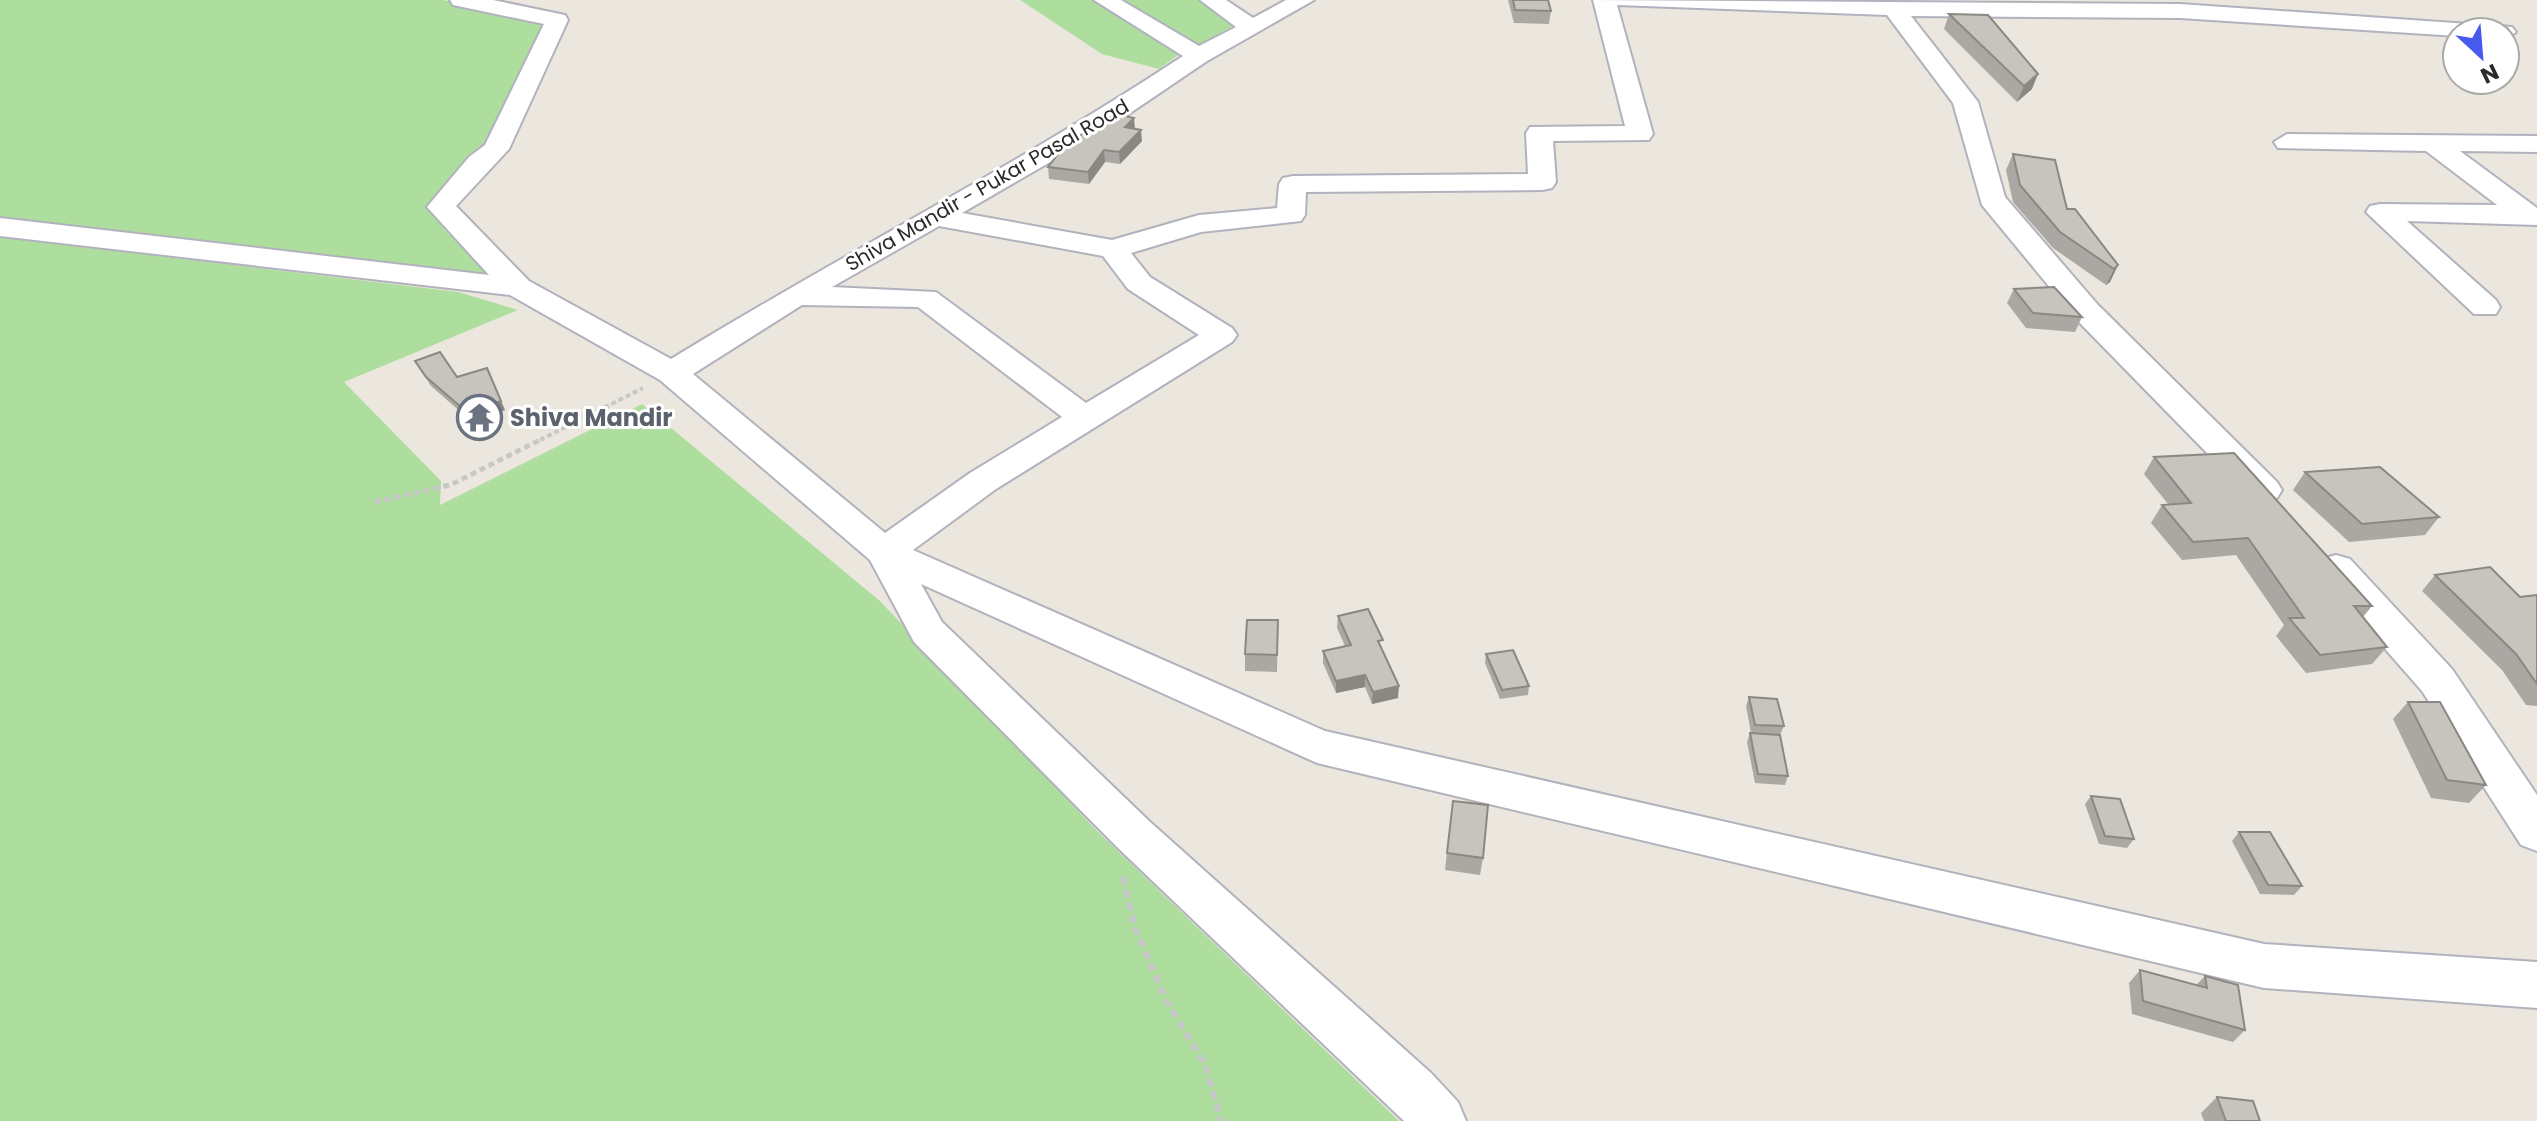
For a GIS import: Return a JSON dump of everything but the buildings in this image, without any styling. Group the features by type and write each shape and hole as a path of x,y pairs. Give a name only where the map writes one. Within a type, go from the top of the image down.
{"street":[{"path":"461,0 564,10 496,149 478,163 441,207 518,287 672,373 884,552 1317,746 2264,966 2537,985"},
{"path":"1105,0 1199,56"},
{"path":"1211,0 1251,27"},
{"name":"Shiva Mandir - Pukar Pasal Road","path":"672,373 797,295 1093,127 1199,56 1303,0"},
{"path":"936,217 1113,249 1199,224 1291,215 1293,184 1542,182 1539,133 1640,134 1604,0"},
{"path":"1622,0 2180,11 2441,28"},
{"path":"1891,5 1965,102 1992,199 2087,312 2229,451 2281,508"},
{"path":"2287,142 2537,144"},
{"path":"2432,143 2531,218"},
{"path":"2485,307 2380,212 2531,218"},
{"path":"0,227 518,287"},
{"path":"884,552 983,481 1221,335 1139,283 1113,249"},
{"path":"797,295 925,298 1085,418"},
{"path":"2312,543 2437,680 2537,832"},
{"path":"884,552 928,632 1133,834 1412,1091 1439,1121"}],"path":[{"path":"375,502 450,485 672,373"},
{"path":"1133,834 1121,865 1135,928 1166,1000 1206,1067 1221,1121"}],"green space":[{"path":"0,0 443,0 545,24 480,152 430,209 445,230 489,275 0,219"},
{"path":"1020,0 1092,0 1182,52 1159,69 1102,54"},
{"path":"1114,0 1203,0 1238,23 1194,48"},
{"path":"0,237 458,292 518,310 344,382 441,481 440,505 642,404 880,601 1097,831 1399,1121 0,1121"}],"place":[{"name":"Shiva Mandir","path":"479,417"}]}
